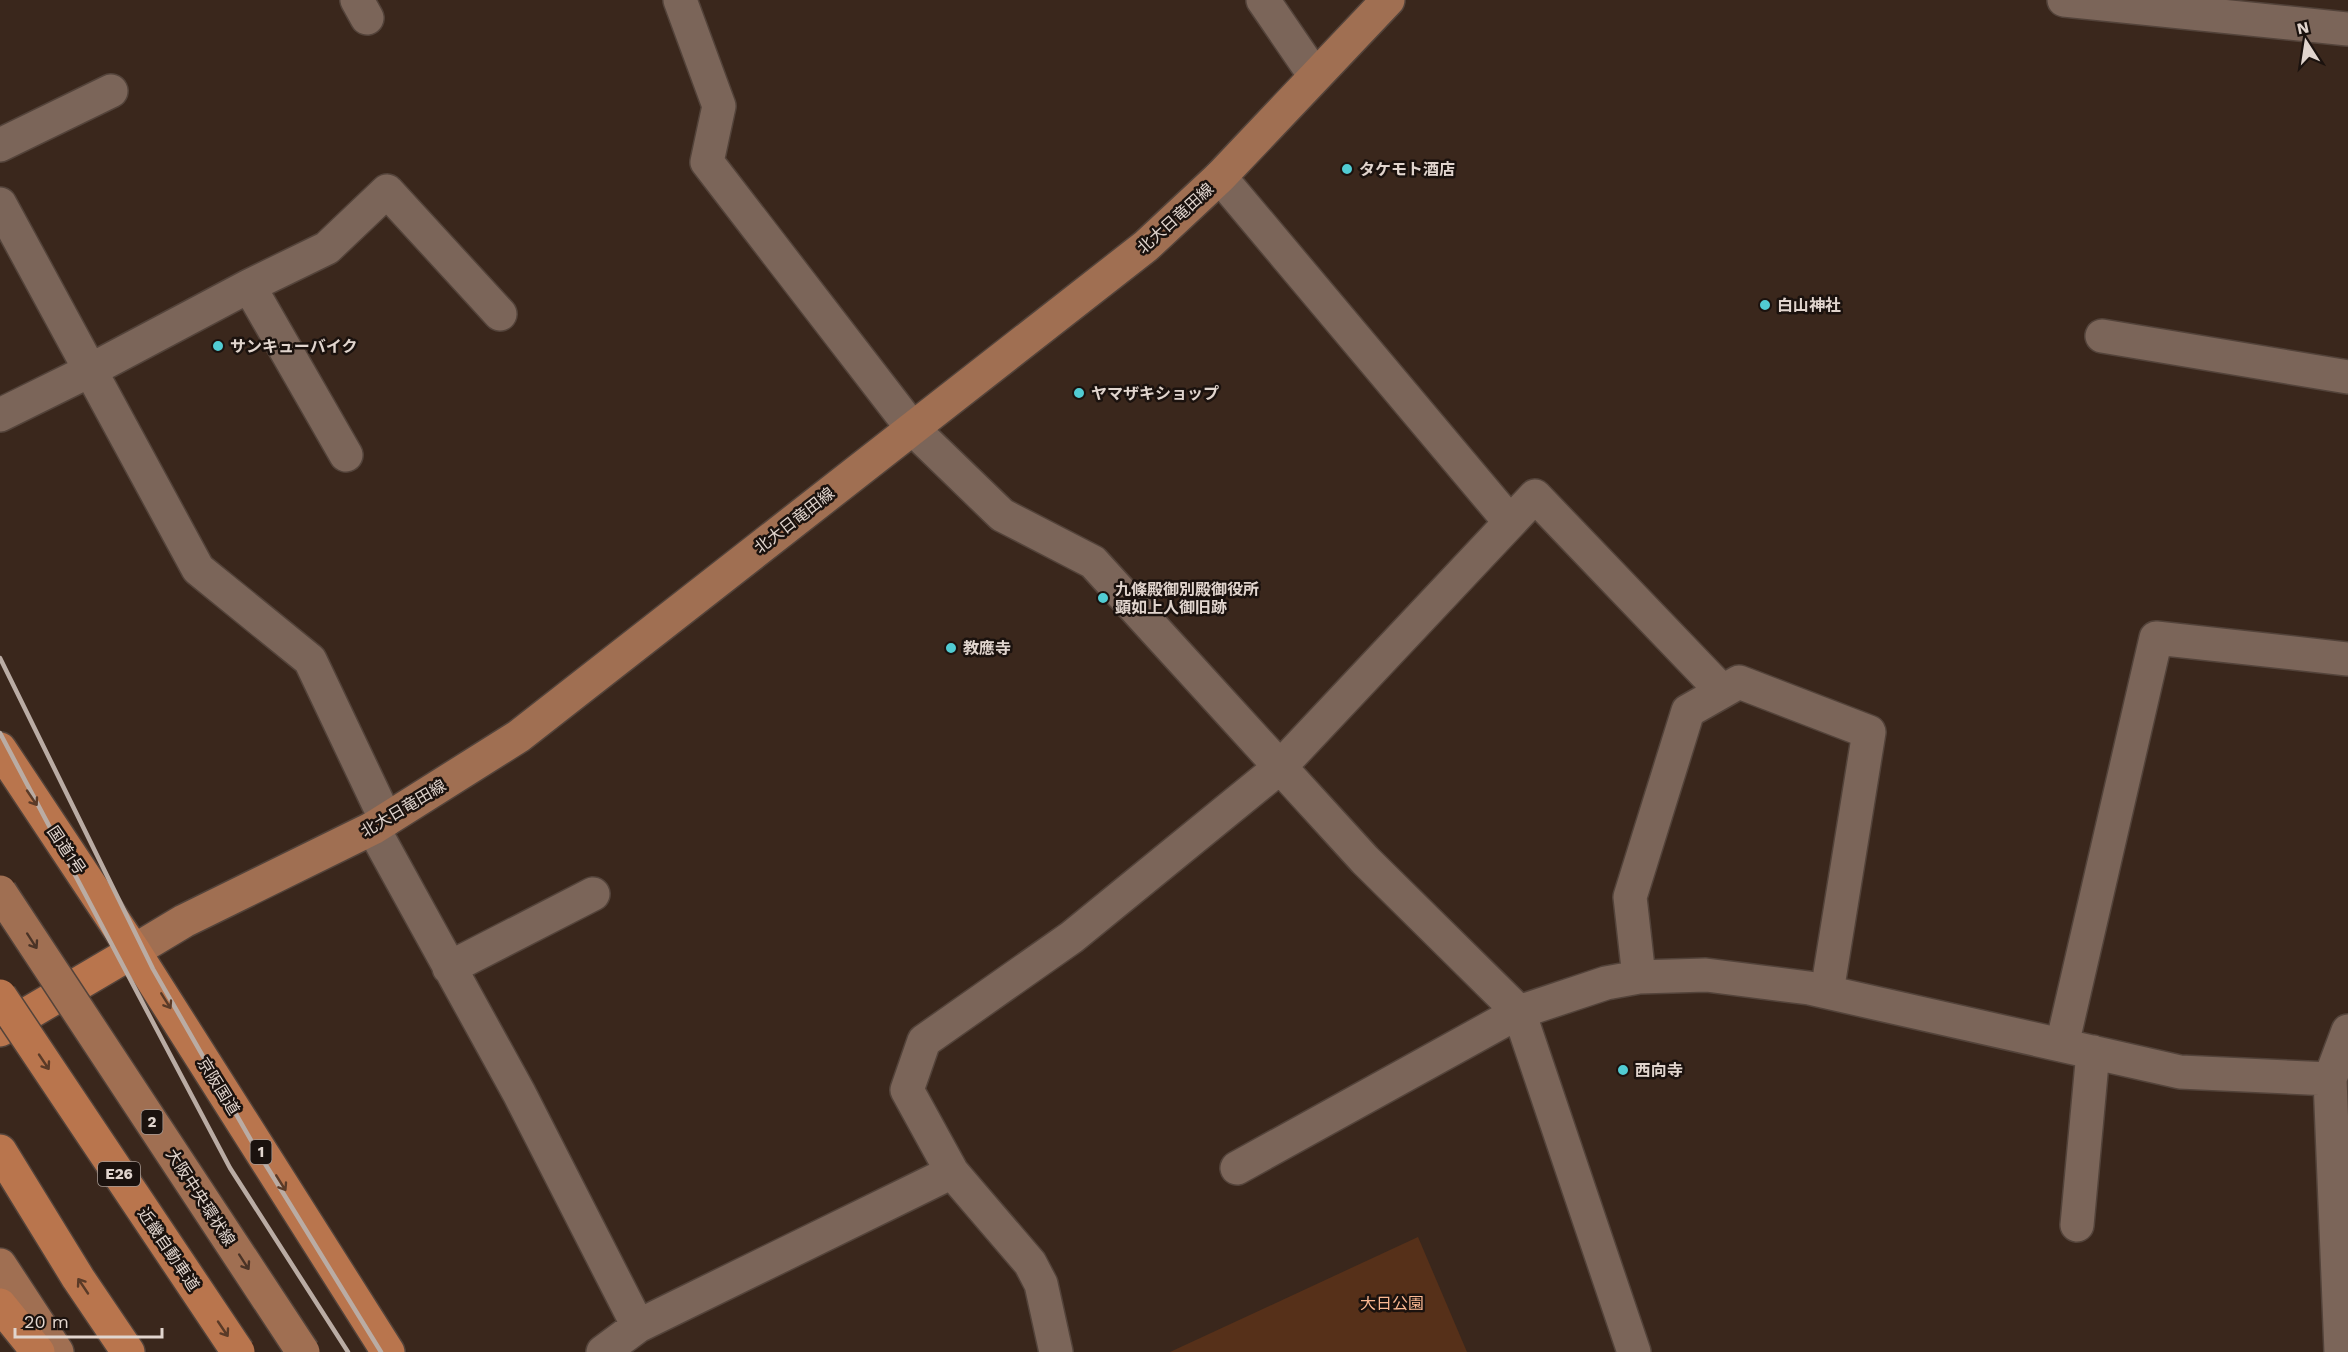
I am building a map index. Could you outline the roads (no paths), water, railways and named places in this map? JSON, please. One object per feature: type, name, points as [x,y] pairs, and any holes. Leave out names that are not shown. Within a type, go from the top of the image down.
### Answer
[{"type":"highway","name":"国道1号","points":[[0,749],[134,951]]},
{"type":"highway","points":[[0,1030],[134,951]]},
{"type":"highway","name":"京阪国道","points":[[134,951],[388,1352]]},
{"type":"highway","name":"近畿自動車道","points":[[0,996],[238,1352]]},
{"type":"highway","points":[[0,1151],[78,1278],[128,1352]]},
{"type":"highway","points":[[0,1305],[38,1352]]},
{"type":"main road","name":"北大日竜田線","points":[[134,951],[184,921],[380,824],[519,736],[1146,246],[1220,177],[1388,0]]},
{"type":"main road","name":"大阪中央環状線","points":[[0,892],[303,1352]]},
{"type":"main road","points":[[0,1265],[57,1352]]},
{"type":"street","points":[[680,0],[719,106],[707,162],[912,428],[1002,515],[1093,562],[1365,860],[1519,1012],[1634,1352]]},
{"type":"street","points":[[1263,0],[1315,76]]},
{"type":"street","points":[[2064,0],[2348,29]]},
{"type":"street","points":[[0,145],[111,91]]},
{"type":"street","points":[[1220,177],[1510,522]]},
{"type":"street","points":[[0,415],[327,248],[387,191],[500,314]]},
{"type":"street","points":[[0,204],[198,569],[310,660],[380,824],[449,968],[519,1093],[638,1326]]},
{"type":"street","points":[[249,286],[346,455]]},
{"type":"street","points":[[2102,336],[2348,377]]},
{"type":"street","points":[[1056,1352],[1041,1284],[1030,1263],[952,1172],[907,1090],[924,1041],[1072,937],[1279,768],[1535,496],[1722,691]]},
{"type":"street","points":[[2077,1225],[2077,1049],[2156,638],[2348,659]]},
{"type":"street","points":[[1639,977],[1630,897],[1688,711],[1739,682],[1869,732],[1827,992]]},
{"type":"street","points":[[449,968],[593,894]]},
{"type":"street","points":[[1237,1168],[1519,1012],[1606,983],[1639,977],[1706,975],[1809,988],[2180,1072],[2330,1079]]},
{"type":"street","points":[[2341,1352],[2330,1079],[2348,1031]]},
{"type":"street","points":[[603,1352],[638,1326],[952,1172]]},
{"type":"railway","points":[[0,658],[153,969],[256,1149],[381,1352]]},
{"type":"railway","points":[[0,733],[230,1168],[348,1352]]},
{"type":"place","name":"タケモト酒店","points":[[1347,169]]},
{"type":"place","name":"白山神社","points":[[1765,305]]},
{"type":"place","name":"サンキューバイク","points":[[218,346]]},
{"type":"place","name":"ヤマザキショップ","points":[[1079,393]]},
{"type":"place","name":"九條殿御別殿御役所 顕如上人御旧跡","points":[[1103,598]]},
{"type":"place","name":"教應寺","points":[[951,648]]},
{"type":"place","name":"西向寺","points":[[1623,1070]]},
{"type":"park label","name":"大日公園","points":[[1392,1303]]}]
